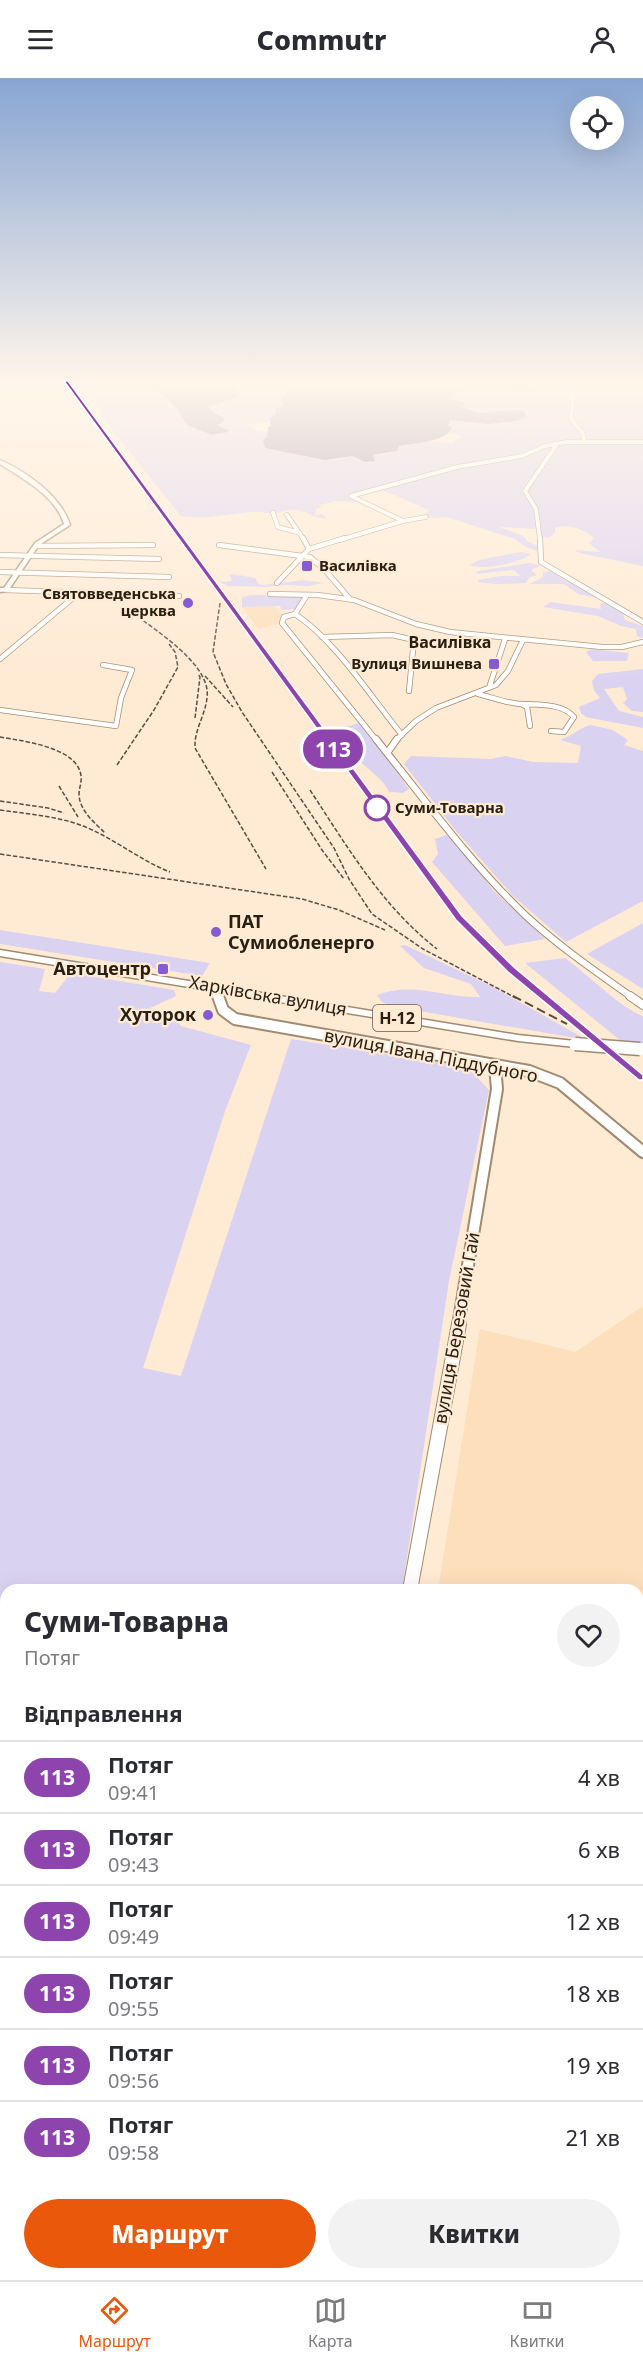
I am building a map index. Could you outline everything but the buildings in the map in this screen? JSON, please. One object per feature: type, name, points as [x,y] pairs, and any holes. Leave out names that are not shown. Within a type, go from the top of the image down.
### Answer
[{"type":"main road","points":[[3,590],[36,546],[65,528],[67,521],[65,516],[58,515],[47,503],[48,496],[32,485]]},
{"type":"main road","name":"Харківська вулиця","points":[[0,953],[507,1036],[641,1049]]},
{"type":"street","points":[[392,485],[351,496],[403,521]]},
{"type":"street","points":[[530,485],[525,492],[537,507],[541,521],[541,562],[643,622]]},
{"type":"street","points":[[273,513],[278,527],[300,533]]},
{"type":"street","points":[[287,515],[300,533],[306,552],[324,568],[350,599]]},
{"type":"street","points":[[219,544],[306,552],[403,521],[426,517]]},
{"type":"street","points":[[36,546],[153,545]]},
{"type":"street","points":[[277,583],[306,552]]},
{"type":"street","points":[[0,555],[159,559]]},
{"type":"street","points":[[0,572],[169,577]]},
{"type":"street","points":[[3,590],[179,596]]},
{"type":"street","points":[[0,659],[80,592]]},
{"type":"street","points":[[270,594],[350,599],[419,625],[505,639],[563,642],[600,648],[620,648],[643,642]]},
{"type":"street","points":[[295,614],[307,595]]},
{"type":"street","points":[[402,735],[303,616],[295,614],[284,617],[282,623],[454,837],[524,913],[563,948],[643,1005]]},
{"type":"street","points":[[322,637],[392,635],[414,640],[409,692]]},
{"type":"street","points":[[489,689],[505,639]]},
{"type":"street","points":[[387,753],[402,735],[440,705],[460,697],[477,694],[501,680],[523,640]]},
{"type":"street","points":[[0,710],[116,726],[121,698],[132,670],[103,665]]},
{"type":"street","points":[[477,694],[501,698],[527,707],[530,726]]},
{"type":"street","points":[[520,704],[532,703],[568,710],[574,717],[570,726],[564,732],[551,731]]},
{"type":"street","name":"вулиця Івана Піддубного","points":[[220,988],[217,996],[218,1003],[223,1012],[235,1019],[529,1071],[560,1083],[643,1152]]},
{"type":"street","name":"вулиця Березовий Гай","points":[[411,1584],[460,1317],[497,1089],[495,1066]]},
{"type":"shaded area","points":[[156,485],[643,485],[643,566],[579,553],[575,550],[600,552],[589,543],[594,538],[576,528],[565,526],[555,528],[555,533],[549,538],[540,536],[540,529],[500,527],[523,536],[527,541],[538,546],[537,551],[515,539],[447,517],[425,516],[429,510],[380,489],[346,497],[360,501],[358,502],[336,501],[320,505],[321,508],[316,509],[315,515],[323,514],[326,519],[299,510],[271,513],[249,512],[210,517],[181,516]]},
{"type":"shaded area","points":[[521,552],[531,554],[500,565],[475,567],[470,565],[479,560]]},
{"type":"shaded area","points":[[529,563],[541,565],[531,570],[537,575],[530,577],[526,583],[491,584],[478,580],[501,576],[520,576],[514,570],[475,574],[478,571]]},
{"type":"shaded area","points":[[550,571],[597,598],[578,594],[564,584],[529,584],[543,577],[543,573]]},
{"type":"shaded area","points":[[230,575],[255,578],[259,584],[264,585],[304,580],[325,583],[265,587],[228,586],[220,582],[232,581]]},
{"type":"shaded area","points":[[251,595],[304,596],[297,609],[282,610],[280,606],[242,607],[242,597]]},
{"type":"shaded area","points":[[550,602],[601,609],[600,603],[607,603],[623,612],[625,620],[643,626],[643,638],[637,636],[636,629],[621,626],[598,616],[543,607]]},
{"type":"shaded area","points":[[275,606],[283,617],[279,624],[258,629],[242,607]]},
{"type":"shaded area","points":[[591,649],[629,653],[627,661],[593,661],[586,652]]},
{"type":"shaded area","points":[[643,669],[643,712],[632,711],[623,703],[627,699],[623,687],[604,689],[619,711],[643,717],[643,728],[586,717],[581,713],[579,707],[600,698],[594,690],[592,681],[598,674]]},
{"type":"shaded area","points":[[358,723],[365,728],[409,789],[403,793],[389,792],[376,775],[347,750],[347,742],[335,727]]},
{"type":"shaded area","points":[[591,725],[613,730],[628,740],[624,745],[643,751],[643,901],[566,942],[513,896],[456,831],[404,764],[411,756],[491,759],[506,756],[533,762],[578,763],[581,746],[560,740]]},
{"type":"shaded area","points":[[449,834],[494,891],[545,939],[505,946],[432,862],[438,854],[435,839]]},
{"type":"shaded area","points":[[643,923],[643,989],[587,954]]},
{"type":"shaded area","points":[[0,930],[210,963],[202,976],[0,944]]},
{"type":"shaded area","points":[[405,945],[493,987],[587,1040],[390,1006],[382,1002],[377,995],[403,990],[480,997],[471,984],[424,968],[400,946]]},
{"type":"shaded area","points":[[565,958],[615,999],[643,1016],[643,1044],[621,1041],[525,963]]},
{"type":"shaded area","points":[[0,962],[45,969],[39,991],[55,993],[71,973],[174,990],[176,996],[150,1008],[173,1016],[181,1026],[251,1045],[225,1111],[143,1368],[181,1376],[291,1039],[467,1067],[489,1090],[449,1281],[403,1584],[0,1584]]},
{"type":"shaded area","points":[[643,1306],[643,1584],[439,1584],[480,1329],[575,1352]]},
{"type":"railway","points":[[141,485],[459,918],[512,970],[546,998]]},
{"type":"railway","points":[[220,603],[213,652],[226,684],[242,712],[334,848],[349,879],[372,914],[423,949],[516,998]]},
{"type":"railway","points":[[133,613],[168,639],[192,661],[201,673],[206,686],[207,698],[196,735],[195,748],[266,869]]},
{"type":"railway","points":[[117,765],[154,710],[178,667],[175,652],[169,644]]},
{"type":"railway","points":[[195,718],[200,677],[198,674]]},
{"type":"railway","points":[[205,676],[233,707]]},
{"type":"railway","points":[[0,737],[35,743],[70,758],[78,766],[81,776],[79,795],[82,806],[88,816],[105,833]]},
{"type":"railway","points":[[272,772],[322,850],[344,879]]},
{"type":"railway","points":[[59,786],[78,817]]},
{"type":"railway","points":[[310,790],[367,875],[399,914],[437,949]]},
{"type":"railway","points":[[0,801],[48,808],[64,813]]},
{"type":"railway","points":[[0,810],[53,818],[83,826],[170,872]]},
{"type":"railway","points":[[0,854],[302,899],[339,910],[385,930]]},
{"type":"railway","points":[[513,996],[567,1024]]},
{"type":"railway","points":[[544,996],[643,1077]]},
{"type":"train","name":"113","points":[[141,485],[459,918],[512,970],[643,1077]]},
{"type":"place","name":"Василівка","points":[[307,566]]},
{"type":"place","name":"Святовведенська церква","points":[[188,603]]},
{"type":"place","name":"Вулиця Вишнева","points":[[494,664]]},
{"type":"place","name":"Суми-Товарна","points":[[377,808]]},
{"type":"place","name":"ПАТ Сумиобленерго","points":[[216,932]]},
{"type":"place","name":"Автоцентр","points":[[163,969]]},
{"type":"place","name":"Хуторок","points":[[208,1015]]},
{"type":"district","name":"Василівка","points":[[450,642]]}]
